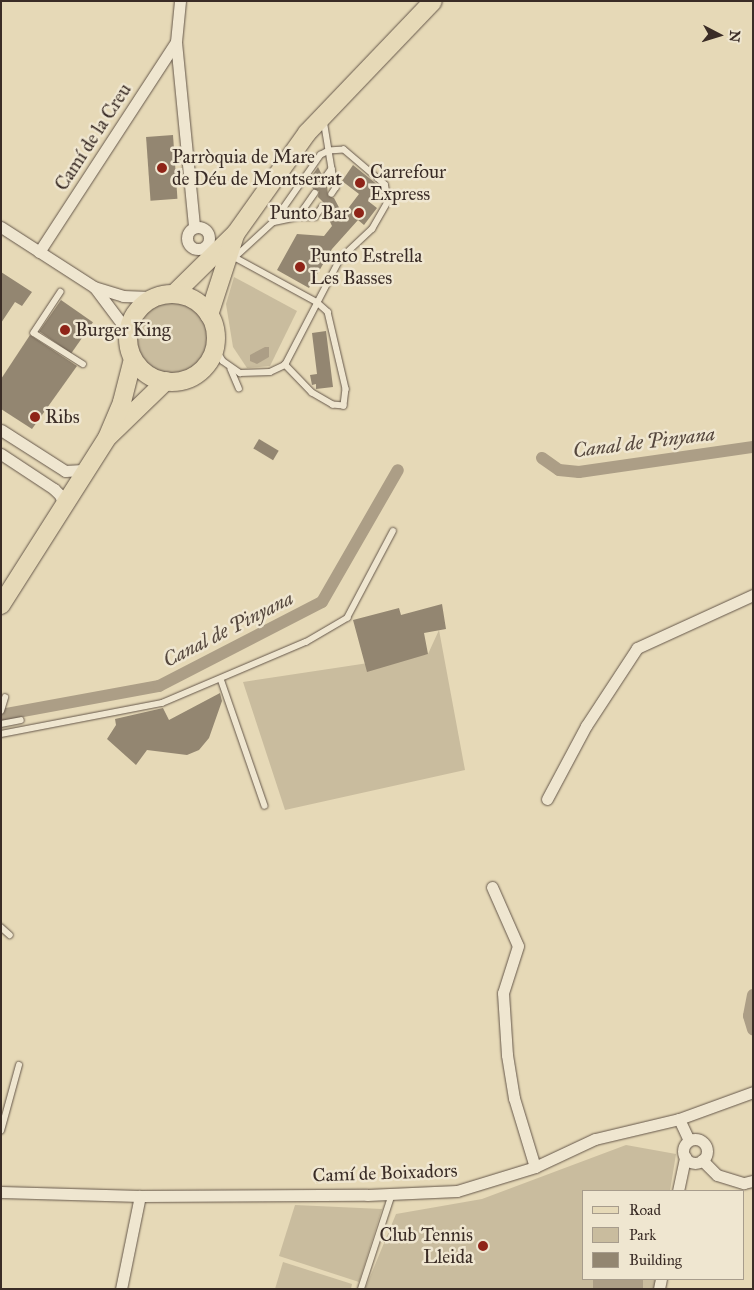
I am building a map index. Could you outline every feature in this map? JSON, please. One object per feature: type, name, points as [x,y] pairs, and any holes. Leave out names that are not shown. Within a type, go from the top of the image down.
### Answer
[{"type":"main road","points":[[174,294],[236,232],[281,166],[323,115],[433,1]]},
{"type":"main road","points":[[209,315],[232,258],[236,232]]},
{"type":"main road","points":[[1,605],[107,438],[122,402],[133,359],[128,332],[140,308],[156,297],[174,294],[194,300],[209,315],[215,333],[210,360],[200,371],[188,379],[166,382],[147,374],[133,359]]},
{"type":"main road","points":[[107,438],[166,382]]},
{"type":"street","name":"Camí de la Creu","points":[[180,1],[176,42],[194,227]]},
{"type":"street","name":"Camí de la Creu","points":[[39,252],[176,42]]},
{"type":"street","points":[[157,72],[180,76]]},
{"type":"street","points":[[1,227],[94,287],[123,296],[156,297]]},
{"type":"street","points":[[94,287],[128,332]]},
{"type":"street","points":[[1,430],[65,471],[87,470]]},
{"type":"street","points":[[1,454],[54,489],[60,495],[64,506]]},
{"type":"street","points":[[547,798],[586,726],[637,648],[753,595]]},
{"type":"street","points":[[492,887],[518,946],[503,993],[506,1055],[514,1098],[535,1167]]},
{"type":"street","name":"Camí de Boixadors","points":[[1,1192],[140,1196],[392,1194],[457,1191],[535,1167],[595,1139],[679,1119],[753,1092]]},
{"type":"street","points":[[679,1119],[689,1140]]},
{"type":"street","points":[[678,1190],[685,1157],[684,1146],[689,1140]]},
{"type":"street","points":[[685,1157],[694,1162],[702,1160],[706,1154],[704,1143],[689,1140]]},
{"type":"street","points":[[702,1160],[717,1175],[744,1182],[753,1181]]},
{"type":"street","points":[[121,1289],[140,1196]]},
{"type":"lane","points":[[323,115],[336,188],[332,194]]},
{"type":"lane","points":[[231,369],[255,374],[284,365],[317,302],[340,259],[372,229],[388,201],[385,185],[378,176],[344,150],[329,151],[321,155],[274,222],[232,258],[317,302],[328,312],[346,389],[344,406],[333,405],[312,393],[284,365]]},
{"type":"lane","points":[[324,180],[332,169]]},
{"type":"lane","points":[[298,217],[315,193]]},
{"type":"lane","points":[[274,222],[298,217],[315,217],[322,207]]},
{"type":"lane","points":[[61,292],[34,333],[83,364]]},
{"type":"lane","points":[[214,346],[231,369],[239,388]]},
{"type":"lane","points":[[1,734],[162,703],[306,642],[347,618],[393,531]]},
{"type":"lane","points":[[221,679],[265,806]]},
{"type":"lane","points":[[2,710],[4,698]]},
{"type":"lane","points":[[1,724],[21,720]]},
{"type":"lane","points":[[1,927],[10,935]]},
{"type":"lane","points":[[1,1131],[19,1065]]},
{"type":"lane","points":[[361,1289],[392,1194]]},
{"type":"green space","points":[[234,277],[297,311],[270,366],[247,368],[233,347],[226,304]]},
{"type":"green space","points":[[171,301],[185,304],[197,312],[205,324],[208,338],[205,352],[197,364],[185,372],[171,375],[157,372],[145,364],[137,352],[134,338],[137,324],[145,312],[157,304]]},
{"type":"green space","points":[[439,630],[465,770],[285,810],[243,682],[428,654]]},
{"type":"green space","name":"Club Tennis Lleida","points":[[626,1145],[676,1154],[670,1190],[582,1190],[582,1280],[656,1280],[654,1289],[365,1289],[396,1214],[482,1199]]},
{"type":"green space","points":[[295,1205],[382,1209],[359,1282],[279,1256]]},
{"type":"green space","points":[[283,1262],[352,1284],[351,1289],[275,1289]]},
{"type":"shaded area","points":[[265,347],[269,347],[269,357],[257,364],[250,361],[250,355]]},
{"type":"shaded area","points":[[593,1280],[643,1280],[643,1289],[593,1289]]},
{"type":"building","name":"Parròquia de Mare de Déu de Montserrat","points":[[173,135],[177,199],[151,201],[146,137]]},
{"type":"building","points":[[353,165],[379,186],[368,201],[377,208],[364,225],[358,220],[332,249],[309,288],[277,270],[297,234],[324,236],[332,226],[325,211],[326,205],[318,197],[319,191],[313,189],[309,180],[318,167],[322,175],[320,182],[327,184],[328,196],[334,198],[343,215],[359,194],[342,181]]},
{"type":"building","points":[[1,272],[32,292],[22,306],[15,302],[1,323]]},
{"type":"building","name":"Burger King","points":[[61,300],[93,322],[71,353],[39,331]]},
{"type":"building","points":[[326,331],[333,387],[316,389],[316,384],[312,385],[310,375],[317,374],[312,333]]},
{"type":"building","points":[[30,335],[77,366],[32,429],[1,409],[1,379]]},
{"type":"building","points":[[259,439],[279,451],[273,460],[253,448]]},
{"type":"building","points":[[442,604],[446,629],[424,633],[428,654],[367,672],[353,620],[399,608],[401,615]]},
{"type":"building","points":[[220,693],[222,701],[209,738],[199,750],[187,755],[147,750],[136,765],[107,739],[116,725],[115,719],[163,708],[169,720]]},
{"type":"waterway","name":"Canal de Pinyana","points":[[542,458],[559,470],[579,472],[753,447]]},
{"type":"waterway","name":"Canal de Pinyana","points":[[1,715],[159,686],[322,602],[398,470]]},
{"type":"waterway","name":"Canal de Pinyana","points":[[753,995],[749,1016],[753,1029]]},
{"type":"place","name":"Parròquia de Mare de Déu de Montserrat","points":[[162,168]]},
{"type":"place","name":"Carrefour Express","points":[[360,183]]},
{"type":"place","name":"Punto Bar","points":[[359,213]]},
{"type":"place","name":"Punto Estrella Les Basses","points":[[300,267]]},
{"type":"place","name":"Burger King","points":[[65,330]]},
{"type":"place","name":"Ribs","points":[[35,417]]},
{"type":"place","name":"Club Tennis Lleida","points":[[483,1246]]}]
